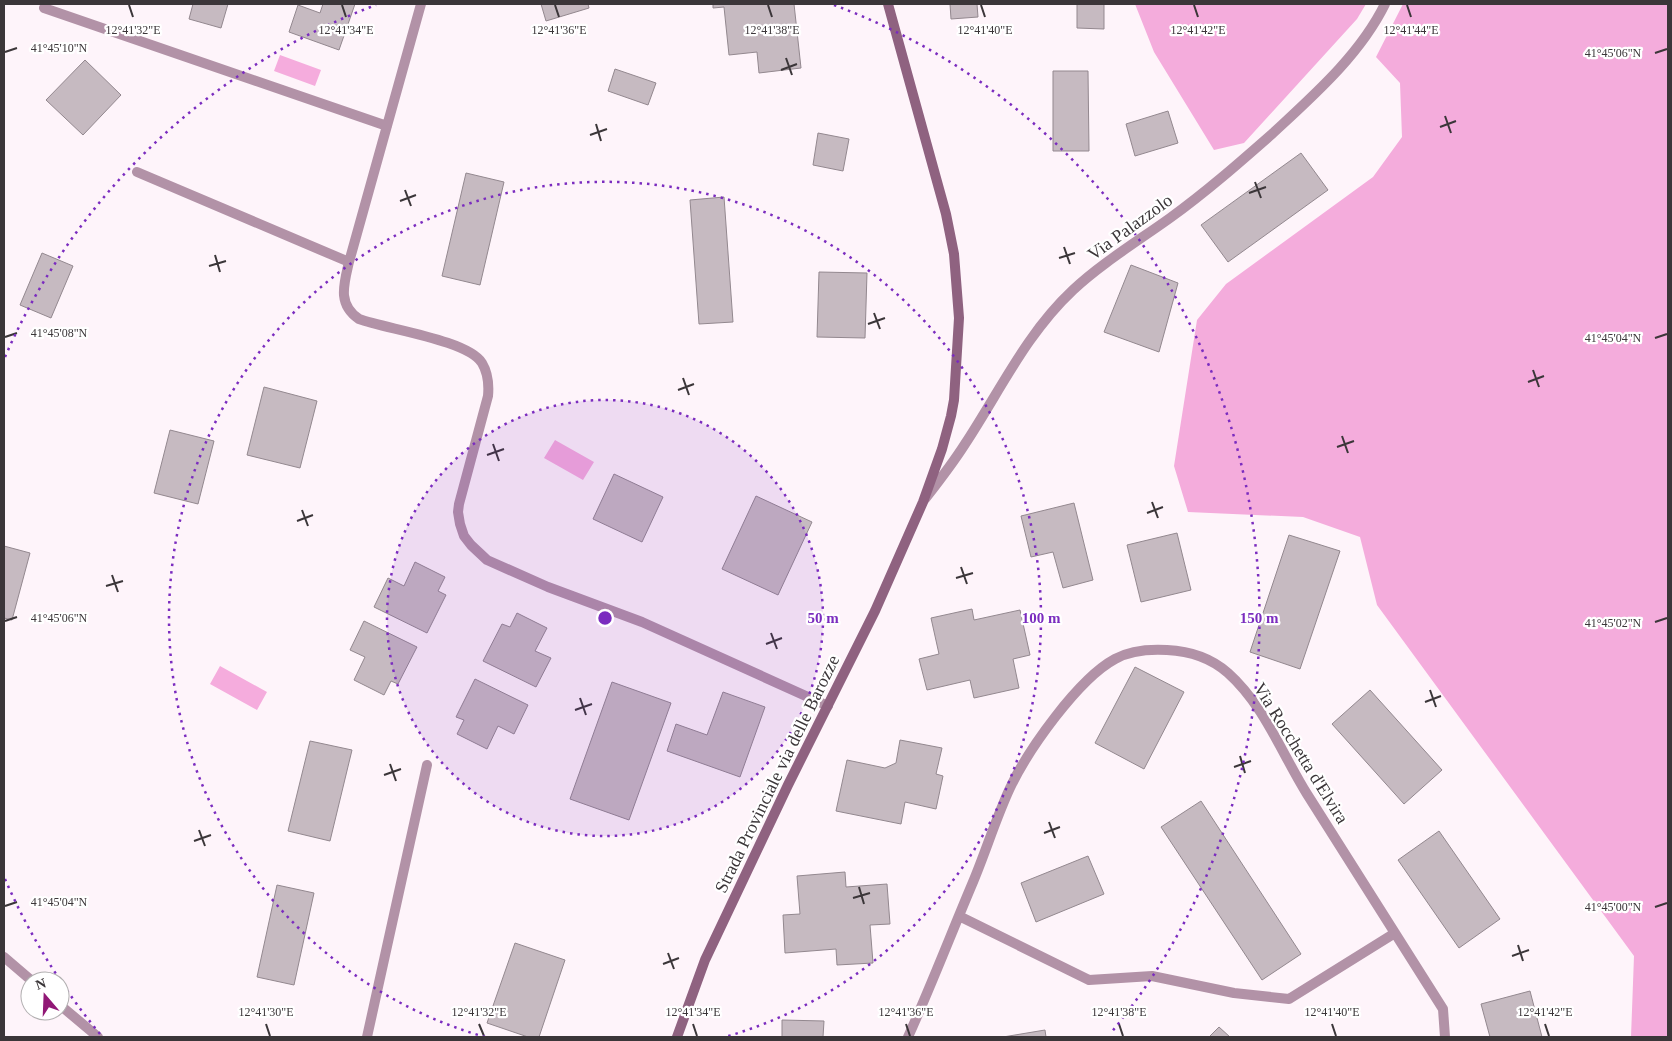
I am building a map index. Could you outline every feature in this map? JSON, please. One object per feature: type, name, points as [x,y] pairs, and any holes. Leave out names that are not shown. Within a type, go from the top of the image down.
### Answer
[{"type":"main road","name":"Strada Provinciale via delle Barozze","points":[[677,1037],[705,960],[784,794],[875,611],[923,502],[942,449],[954,400],[959,336],[959,302],[954,254],[948,222],[888,4]]},
{"type":"street","points":[[46,4],[44,8],[387,126]]},
{"type":"street","points":[[421,4],[349,262],[344,297],[349,311],[366,322],[459,346],[481,361],[489,381],[488,396],[461,494],[458,512],[464,536],[487,560],[548,587],[642,622],[828,706]]},
{"type":"street","name":"Via Palazzolo","points":[[923,502],[965,445],[1028,341],[1052,311],[1084,280],[1216,182],[1298,110],[1352,54],[1385,4]]},
{"type":"street","points":[[136,172],[349,262]]},
{"type":"street","name":"Via Rocchetta d'Elvira","points":[[908,1037],[1011,785],[1038,741],[1073,696],[1094,674],[1125,654],[1156,649],[1185,652],[1212,661],[1230,674],[1247,694],[1266,722],[1307,794],[1443,1009],[1445,1037]]},
{"type":"street","points":[[367,1037],[427,765]]},
{"type":"street","points":[[959,916],[1089,980],[1152,976],[1234,993],[1289,999],[1395,933]]},
{"type":"street","points":[[4,957],[20,971]]},
{"type":"street","points":[[70,1013],[98,1037]]},
{"type":"shaded area","points":[[1135,4],[1366,4],[1357,19],[1244,143],[1214,150],[1154,52]]},
{"type":"shaded area","points":[[1403,4],[1668,4],[1668,1037],[1631,1037],[1634,956],[1377,605],[1360,537],[1303,517],[1188,512],[1174,466],[1197,320],[1226,284],[1373,177],[1402,137],[1400,83],[1376,57]]},
{"type":"shaded area","points":[[280,55],[321,70],[315,86],[274,71]]},
{"type":"shaded area","points":[[555,440],[594,462],[583,480],[544,458]]},
{"type":"shaded area","points":[[220,666],[267,692],[257,710],[210,684]]},
{"type":"building","points":[[193,4],[228,4],[221,28],[189,19]]},
{"type":"building","points":[[323,4],[355,4],[339,50],[289,32],[298,5],[320,13]]},
{"type":"building","points":[[541,4],[588,4],[589,8],[546,21]]},
{"type":"building","points":[[713,4],[794,4],[801,68],[759,73],[757,52],[729,55],[724,7],[713,8]]},
{"type":"building","points":[[950,4],[977,4],[978,17],[951,19]]},
{"type":"building","points":[[1077,4],[1104,4],[1104,29],[1077,28]]},
{"type":"building","points":[[85,60],[121,95],[83,135],[46,100]]},
{"type":"building","points":[[615,69],[656,83],[648,105],[608,91]]},
{"type":"building","points":[[1053,71],[1088,71],[1089,151],[1053,151]]},
{"type":"building","points":[[1168,111],[1178,143],[1135,156],[1126,124]]},
{"type":"building","points":[[818,133],[849,139],[843,171],[813,165]]},
{"type":"building","points":[[1301,153],[1328,190],[1228,262],[1201,225]]},
{"type":"building","points":[[466,173],[504,182],[480,285],[442,276]]},
{"type":"building","points":[[724,197],[733,322],[699,324],[690,200]]},
{"type":"building","points":[[42,253],[73,266],[51,318],[20,305]]},
{"type":"building","points":[[1131,265],[1178,283],[1159,352],[1104,332]]},
{"type":"building","points":[[819,272],[867,273],[865,338],[817,337]]},
{"type":"building","points":[[264,387],[317,401],[300,468],[247,455]]},
{"type":"building","points":[[170,430],[214,441],[198,504],[154,493]]},
{"type":"building","points":[[614,474],[663,497],[642,542],[593,519]]},
{"type":"building","points":[[756,496],[812,522],[778,595],[722,569]]},
{"type":"building","points":[[1074,503],[1093,580],[1063,588],[1053,552],[1031,557],[1021,516]]},
{"type":"building","points":[[1177,533],[1191,590],[1141,602],[1127,545]]},
{"type":"building","points":[[1289,535],[1340,551],[1300,669],[1250,652]]},
{"type":"building","points":[[4,546],[30,553],[12,620],[4,618]]},
{"type":"building","points":[[415,562],[445,577],[438,591],[446,595],[427,633],[374,607],[388,578],[404,586]]},
{"type":"building","points":[[972,609],[974,620],[1020,610],[1030,655],[1013,659],[1019,688],[974,698],[970,680],[927,690],[919,659],[939,654],[931,618]]},
{"type":"building","points":[[517,613],[547,628],[535,651],[551,658],[536,687],[483,661],[502,624],[510,627]]},
{"type":"building","points":[[364,621],[417,647],[398,684],[391,681],[384,695],[354,680],[365,657],[350,650]]},
{"type":"building","points":[[1135,667],[1184,692],[1144,769],[1095,743]]},
{"type":"building","points":[[475,679],[528,705],[514,734],[498,726],[487,749],[457,734],[464,720],[456,717]]},
{"type":"building","points":[[612,682],[671,703],[629,820],[570,799]]},
{"type":"building","points":[[1370,690],[1442,770],[1404,804],[1332,724]]},
{"type":"building","points":[[723,692],[765,707],[740,777],[667,751],[676,724],[707,735]]},
{"type":"building","points":[[900,740],[942,748],[936,774],[943,776],[936,809],[905,802],[901,824],[836,811],[847,760],[885,768],[896,763]]},
{"type":"building","points":[[310,741],[352,750],[330,841],[288,831]]},
{"type":"building","points":[[1201,801],[1301,954],[1262,980],[1161,827]]},
{"type":"building","points":[[1439,831],[1500,919],[1459,948],[1398,860]]},
{"type":"building","points":[[1088,856],[1104,894],[1036,922],[1021,883]]},
{"type":"building","points":[[845,872],[846,887],[887,884],[890,924],[870,925],[873,963],[837,965],[836,949],[785,953],[783,915],[800,914],[797,876]]},
{"type":"building","points":[[277,885],[314,893],[294,985],[257,977]]},
{"type":"building","points":[[515,943],[565,960],[539,1037],[528,1037],[487,1023]]},
{"type":"building","points":[[1530,991],[1542,1037],[1490,1037],[1481,1004]]},
{"type":"building","points":[[782,1020],[824,1021],[823,1037],[782,1037]]},
{"type":"building","points":[[1219,1027],[1230,1037],[1209,1037]]},
{"type":"building","points":[[1045,1030],[1046,1037],[1003,1037]]}]
